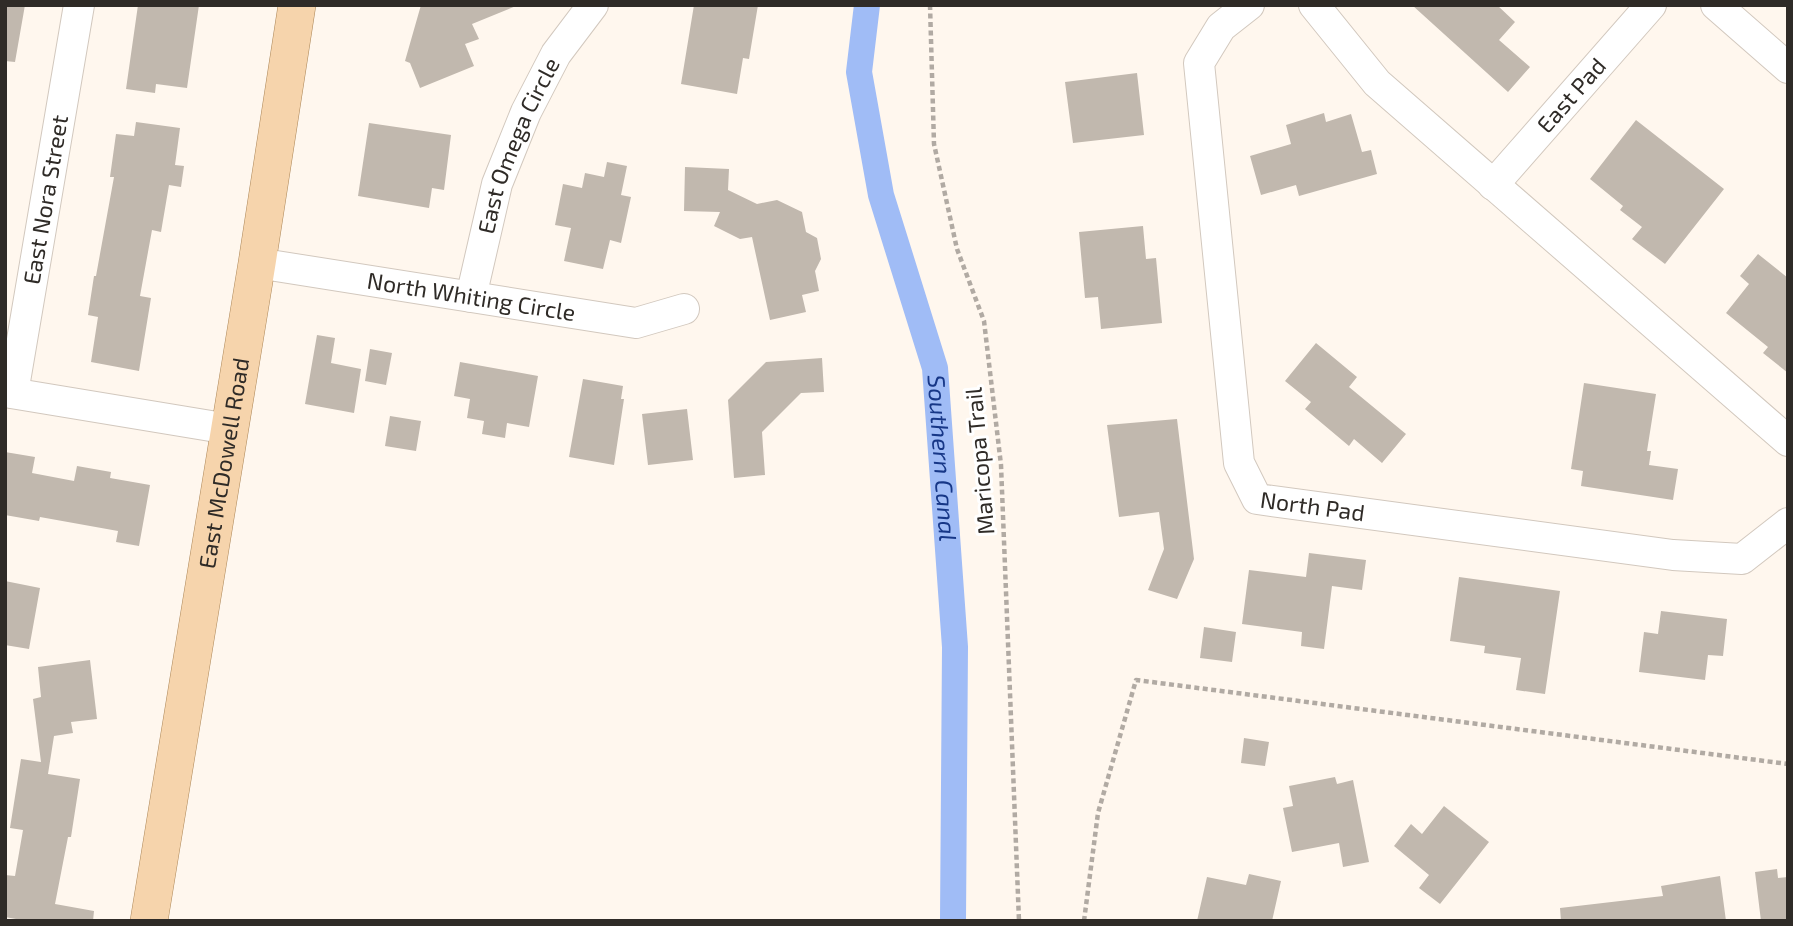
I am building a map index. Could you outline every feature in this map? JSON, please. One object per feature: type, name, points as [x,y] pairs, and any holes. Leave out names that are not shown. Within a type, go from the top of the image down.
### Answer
[{"type":"main road","name":"East McDowell Road","points":[[149,921],[297,5]]},
{"type":"street","name":"East Nora Street","points":[[9,392],[79,5]]},
{"type":"street","name":"East Omega Circle","points":[[471,297],[498,184],[526,112],[556,54],[593,5]]},
{"type":"street","name":"North Pad","points":[[1249,5],[1220,27],[1199,63],[1239,463],[1257,499],[1673,555],[1742,559],[1788,523]]},
{"type":"street","points":[[1314,5],[1377,83],[1788,441]]},
{"type":"street","name":"East Pad","points":[[1493,185],[1651,5]]},
{"type":"street","points":[[1716,5],[1788,68]]},
{"type":"street","name":"North Whiting Circle","points":[[257,263],[636,323],[684,309]]},
{"type":"street","points":[[9,392],[229,429]]},
{"type":"path","name":"Maricopa Trail","points":[[930,5],[934,144],[957,249],[984,321],[1001,465],[1019,921]]},
{"type":"path","points":[[1084,921],[1098,813],[1136,680],[1788,764]]},
{"type":"building","points":[[5,5],[25,5],[15,62],[5,61]]},
{"type":"building","points":[[138,5],[199,5],[187,88],[156,84],[155,93],[126,89]]},
{"type":"building","points":[[421,5],[516,6],[472,24],[479,39],[465,44],[474,66],[420,88],[410,63],[405,61]]},
{"type":"building","points":[[694,5],[758,5],[749,59],[743,58],[737,94],[681,84]]},
{"type":"building","points":[[1412,5],[1497,5],[1515,22],[1499,40],[1530,67],[1508,92]]},
{"type":"building","points":[[1137,73],[1144,135],[1073,143],[1065,82]]},
{"type":"building","points":[[1324,113],[1326,122],[1351,114],[1362,152],[1371,150],[1377,174],[1299,196],[1296,185],[1261,195],[1250,156],[1291,144],[1286,125]]},
{"type":"building","points":[[1636,120],[1724,189],[1665,264],[1632,239],[1642,227],[1620,210],[1623,206],[1590,179]]},
{"type":"building","points":[[136,122],[180,128],[175,165],[184,166],[181,187],[169,185],[161,232],[152,230],[140,296],[151,298],[139,371],[91,362],[98,317],[88,315],[114,177],[110,177],[116,134],[134,136]]},
{"type":"building","points":[[369,123],[451,135],[444,190],[432,188],[429,208],[358,196]]},
{"type":"building","points":[[607,162],[627,166],[621,195],[631,197],[621,243],[610,240],[603,269],[564,261],[571,228],[555,225],[563,184],[582,188],[585,173],[604,177]]},
{"type":"building","points":[[685,167],[729,169],[728,190],[757,204],[777,200],[802,212],[806,232],[817,238],[821,259],[815,271],[819,291],[802,295],[806,312],[770,320],[752,237],[740,239],[714,226],[720,212],[684,211]]},
{"type":"building","points":[[1143,226],[1146,259],[1156,258],[1162,323],[1101,329],[1098,297],[1085,298],[1079,232]]},
{"type":"building","points":[[1758,254],[1788,278],[1788,373],[1763,353],[1768,347],[1726,313],[1749,284],[1740,276]]},
{"type":"building","points":[[317,335],[335,338],[331,363],[361,369],[354,413],[305,404]]},
{"type":"building","points":[[1316,343],[1357,377],[1349,387],[1406,434],[1382,463],[1354,439],[1349,446],[1305,409],[1311,402],[1285,381]]},
{"type":"building","points":[[370,349],[392,353],[386,385],[365,381]]},
{"type":"building","points":[[822,358],[824,392],[801,393],[762,432],[765,475],[734,478],[728,400],[766,362]]},
{"type":"building","points":[[460,362],[538,376],[529,427],[507,423],[505,438],[482,434],[484,421],[467,418],[470,399],[454,396]]},
{"type":"building","points":[[583,379],[623,386],[621,399],[624,399],[614,465],[569,457]]},
{"type":"building","points":[[1584,383],[1656,394],[1647,451],[1651,451],[1649,465],[1678,469],[1673,500],[1581,486],[1583,471],[1571,469]]},
{"type":"building","points":[[687,409],[693,460],[648,465],[642,414]]},
{"type":"building","points":[[390,416],[421,421],[416,451],[385,446]]},
{"type":"building","points":[[1177,419],[1194,559],[1177,599],[1148,590],[1164,549],[1159,512],[1119,517],[1107,425]]},
{"type":"building","points":[[5,452],[35,457],[32,473],[74,481],[77,466],[111,472],[110,478],[150,485],[139,546],[116,542],[118,531],[40,517],[39,521],[5,515]]},
{"type":"building","points":[[1309,553],[1366,560],[1362,590],[1332,586],[1324,649],[1301,646],[1302,632],[1242,624],[1249,570],[1306,577]]},
{"type":"building","points":[[1459,577],[1560,591],[1545,694],[1516,690],[1521,658],[1484,653],[1485,646],[1450,641]]},
{"type":"building","points":[[5,581],[40,588],[29,649],[5,645]]},
{"type":"building","points":[[1661,611],[1727,619],[1723,656],[1708,655],[1705,680],[1639,672],[1644,632],[1658,634]]},
{"type":"building","points":[[1204,627],[1236,632],[1232,662],[1200,658]]},
{"type":"building","points":[[90,660],[97,719],[71,722],[73,733],[54,736],[48,774],[80,779],[71,837],[68,837],[55,904],[94,911],[93,921],[27,921],[5,917],[5,875],[15,876],[23,830],[10,828],[21,759],[41,762],[33,699],[41,697],[38,667]]},
{"type":"building","points":[[1244,738],[1269,742],[1265,766],[1241,763]]},
{"type":"building","points":[[1335,777],[1337,784],[1353,780],[1369,862],[1343,867],[1339,843],[1292,852],[1283,808],[1293,806],[1289,786]]},
{"type":"building","points":[[1444,806],[1489,842],[1440,904],[1419,888],[1429,875],[1394,846],[1411,824],[1422,834]]},
{"type":"building","points":[[1777,869],[1778,878],[1788,877],[1788,921],[1761,921],[1755,872]]},
{"type":"building","points":[[1249,874],[1281,881],[1272,921],[1197,921],[1207,877],[1246,885]]},
{"type":"building","points":[[1720,876],[1726,921],[1561,921],[1560,908],[1663,896],[1661,886]]},
{"type":"waterway","name":"Southern Canal","points":[[867,5],[859,72],[881,195],[935,368],[955,647],[953,921]]}]
